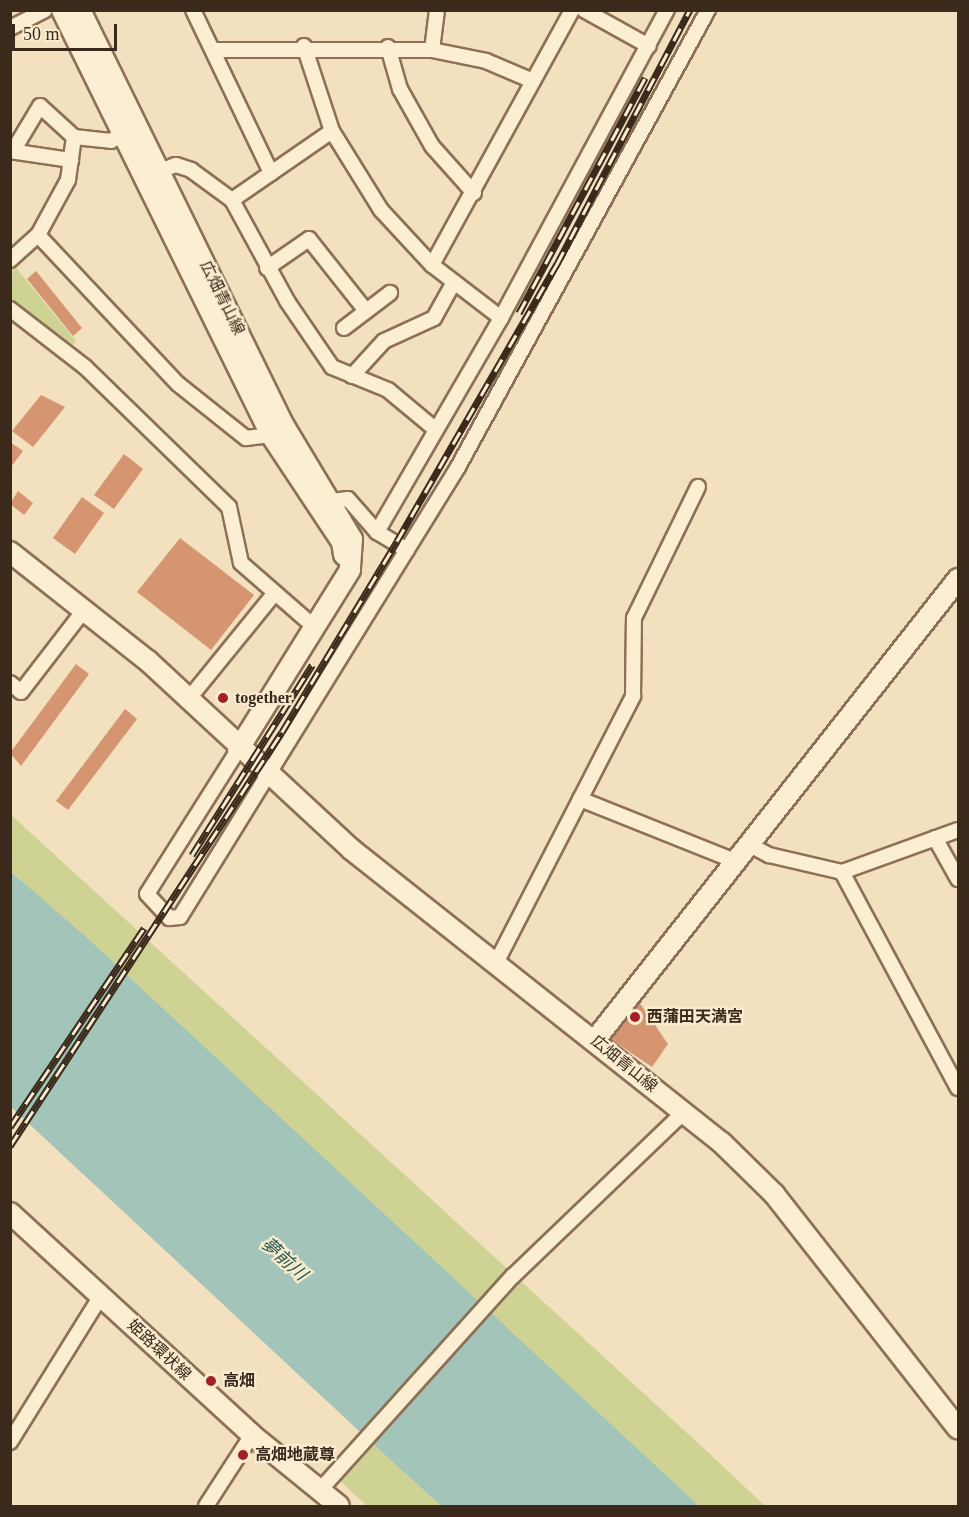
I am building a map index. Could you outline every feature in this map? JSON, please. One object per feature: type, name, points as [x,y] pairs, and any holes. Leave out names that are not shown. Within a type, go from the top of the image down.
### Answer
[{"type":"main road","name":"広畑青山線","points":[[62,10],[271,435],[342,542],[341,579]]},
{"type":"main road","name":"広畑青山線","points":[[80,10],[284,426],[331,501],[355,555],[238,750]]},
{"type":"main road","name":"広畑青山線","points":[[10,552],[85,609],[238,750],[351,849],[497,960],[684,1112],[774,1194],[958,1429]]},
{"type":"main road","points":[[595,1040],[958,579]]},
{"type":"main road","name":"姫路環状線","points":[[10,1213],[252,1436],[339,1506]]},
{"type":"street","points":[[10,28],[45,10]]},
{"type":"street","points":[[193,10],[272,173]]},
{"type":"street","points":[[432,50],[437,10]]},
{"type":"street","points":[[432,265],[474,193],[572,10]]},
{"type":"street","points":[[584,10],[649,46]]},
{"type":"street","points":[[376,532],[501,318],[667,10]]},
{"type":"street","points":[[238,750],[147,894],[169,918],[180,917],[269,777],[407,550],[615,187],[708,10]]},
{"type":"street","points":[[213,50],[304,46],[432,50],[486,62],[533,81]]},
{"type":"street","points":[[304,46],[332,131],[381,210],[432,265],[501,318]]},
{"type":"street","points":[[388,47],[400,90],[432,146],[474,193]]},
{"type":"street","points":[[71,160],[12,151],[40,106],[74,137],[111,141],[124,133]]},
{"type":"street","points":[[232,200],[332,131]]},
{"type":"street","points":[[10,260],[38,235],[68,180],[74,137]]},
{"type":"street","points":[[160,171],[176,165],[191,170],[232,200],[267,268],[332,367],[388,390],[436,430]]},
{"type":"street","points":[[38,235],[178,384],[246,438],[271,435]]},
{"type":"street","points":[[267,268],[309,239],[366,311]]},
{"type":"street","points":[[352,376],[384,341],[434,318],[454,282]]},
{"type":"street","points":[[344,328],[390,293]]},
{"type":"street","points":[[10,309],[85,367],[229,507],[241,563],[273,595],[312,625]]},
{"type":"street","points":[[497,960],[633,696],[633,618],[698,487]]},
{"type":"street","points":[[331,501],[348,499],[376,532],[407,550]]},
{"type":"street","points":[[187,701],[273,595]]},
{"type":"street","points":[[10,683],[21,692],[85,609]]},
{"type":"street","points":[[580,799],[735,861]]},
{"type":"street","points":[[748,844],[769,855],[842,872],[958,830]]},
{"type":"street","points":[[935,838],[958,879]]},
{"type":"street","points":[[842,872],[958,1088]]},
{"type":"street","points":[[320,1490],[513,1276],[684,1112]]},
{"type":"street","points":[[10,1442],[101,1296]]},
{"type":"street","points":[[206,1506],[252,1436]]},
{"type":"green space","points":[[13,264],[76,341],[73,345],[11,299]]},
{"type":"green space","points":[[10,814],[765,1506],[698,1506],[479,1307],[11,871]]},
{"type":"green space","points":[[373,1444],[441,1506],[367,1506],[337,1478]]},
{"type":"water","name":"夢前川","points":[[10,871],[86,937],[699,1506],[441,1506],[373,1444],[11,1107]]},
{"type":"building","points":[[36,271],[82,328],[73,336],[27,279]]},
{"type":"building","points":[[41,395],[65,407],[33,447],[12,431]]},
{"type":"building","points":[[10,442],[23,451],[10,468]]},
{"type":"building","points":[[124,454],[143,469],[114,509],[94,495]]},
{"type":"building","points":[[18,491],[33,503],[24,515],[10,504]]},
{"type":"building","points":[[82,497],[104,513],[75,554],[53,538]]},
{"type":"building","points":[[180,538],[254,595],[211,650],[137,592]]},
{"type":"building","points":[[76,664],[89,674],[21,766],[10,753]]},
{"type":"building","points":[[125,709],[137,719],[68,810],[56,801]]},
{"type":"building","name":"西蒲田天満宮","points":[[637,999],[668,1044],[652,1067],[606,1036]]},
{"type":"railway","points":[[10,1146],[282,732],[397,541],[557,264],[690,10]]},
{"type":"railway","points":[[519,313],[645,78]]},
{"type":"railway","points":[[192,855],[312,665]]},
{"type":"railway","points":[[10,1127],[144,928]]},
{"type":"place","name":"together","points":[[223,698]]},
{"type":"place","name":"西蒲田天満宮","points":[[635,1017]]},
{"type":"place","name":"高畑","points":[[211,1381]]},
{"type":"place","name":"高畑地蔵尊","points":[[243,1455]]}]
